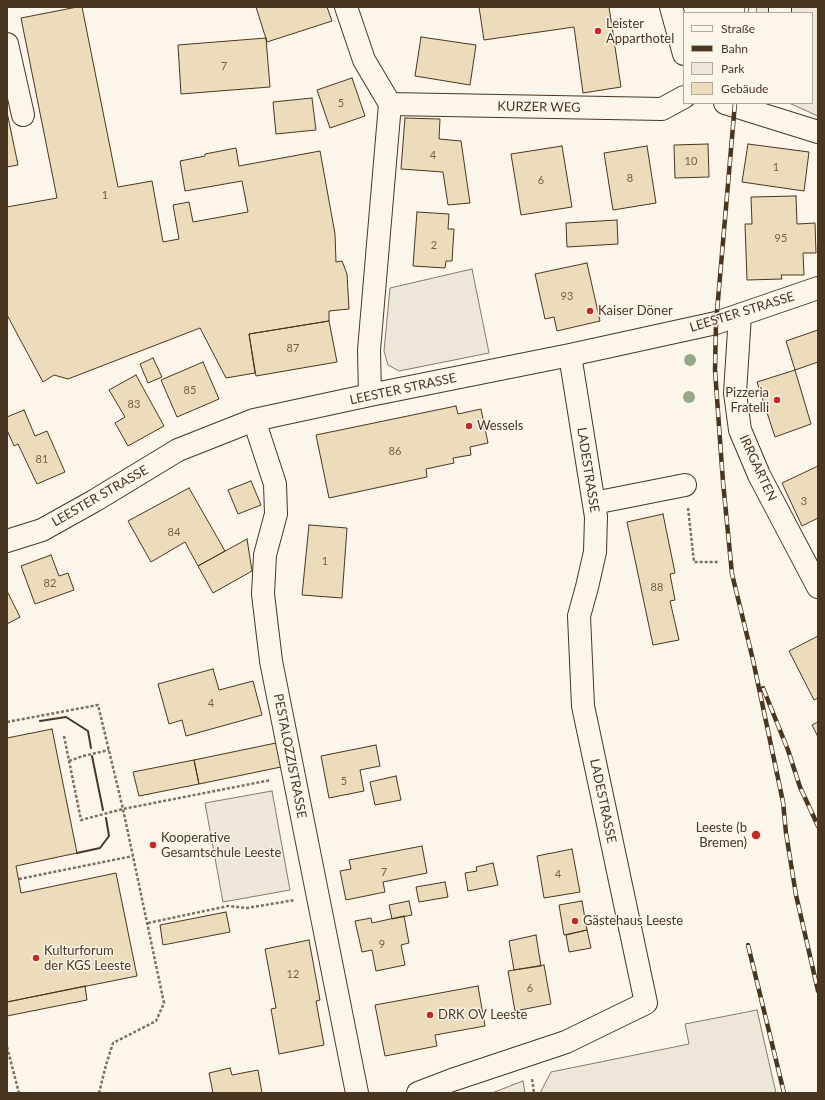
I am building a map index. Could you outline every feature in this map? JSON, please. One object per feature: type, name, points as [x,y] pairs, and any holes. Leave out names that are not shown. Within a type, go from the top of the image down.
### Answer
[{"type":"street","points":[[346,7],[364,60],[390,104],[369,350],[370,395]]},
{"type":"street","points":[[670,7],[683,51]]},
{"type":"street","points":[[7,44],[23,115]]},
{"type":"street","name":"KURZER WEG","points":[[390,104],[662,109],[683,98]]},
{"type":"street","points":[[731,104],[775,111],[818,132]]},
{"type":"street","name":"LEESTER STRASSE","points":[[7,541],[42,530],[94,501],[178,450],[254,420],[570,355],[716,323],[818,288]]},
{"type":"street","name":"IRRGARTEN","points":[[740,315],[735,393],[740,430],[759,475],[818,587]]},
{"type":"street","name":"LADESTRASSE","points":[[418,1093],[452,1080],[566,1042],[646,1004],[583,706],[579,616],[595,552],[596,518],[570,355]]},
{"type":"street","name":"PESTALOZZISTRASSE","points":[[254,420],[275,484],[276,514],[265,555],[263,594],[271,661],[357,1093]]},
{"type":"street","points":[[594,503],[685,485]]},
{"type":"path","points":[[685,485],[694,562],[718,562]]},
{"type":"path","points":[[7,722],[98,705],[123,809],[164,1003],[156,1021],[114,1043],[106,1065],[99,1093]]},
{"type":"path","points":[[64,736],[80,820],[123,809],[293,775]]},
{"type":"path","points":[[69,761],[108,750]]},
{"type":"path","points":[[19,879],[133,856]]},
{"type":"path","points":[[148,923],[228,906],[247,908],[317,896]]},
{"type":"path","points":[[7,1047],[19,1093]]},
{"type":"green space","points":[[272,791],[290,890],[223,902],[205,803]]},
{"type":"shaded area","points":[[757,7],[818,7],[818,116],[791,104],[813,104],[813,12],[756,12]]},
{"type":"shaded area","points":[[472,269],[489,353],[399,371],[388,365],[384,351],[390,288]]},
{"type":"shaded area","points":[[757,1010],[776,1093],[542,1093],[541,1091],[551,1072],[689,1044],[685,1024]]},
{"type":"shaded area","points":[[523,1081],[525,1093],[492,1093]]},
{"type":"building","points":[[82,7],[118,187],[152,181],[163,242],[179,239],[173,205],[189,202],[193,222],[248,212],[242,181],[185,191],[180,161],[236,148],[239,166],[320,151],[335,234],[336,262],[342,261],[347,274],[349,309],[329,311],[329,321],[249,334],[255,373],[226,378],[200,328],[68,379],[54,375],[43,382],[7,315],[7,207],[57,198],[21,18]]},
{"type":"building","points":[[256,7],[327,7],[332,21],[267,42]]},
{"type":"building","points":[[479,7],[609,7],[621,87],[583,93],[574,27],[484,40]]},
{"type":"building","points":[[421,37],[476,45],[470,85],[415,76]]},
{"type":"building","points":[[266,38],[270,87],[181,94],[178,45]]},
{"type":"building","points":[[352,78],[365,116],[330,128],[317,90]]},
{"type":"building","points":[[312,98],[316,130],[276,134],[273,102]]},
{"type":"building","points":[[7,112],[18,165],[7,167]]},
{"type":"building","points":[[405,118],[440,119],[439,139],[461,141],[470,203],[448,205],[443,172],[401,169]]},
{"type":"building","points":[[708,144],[709,177],[675,178],[674,145]]},
{"type":"building","points":[[748,144],[809,152],[804,191],[742,182]]},
{"type":"building","points":[[562,146],[572,207],[521,215],[511,154]]},
{"type":"building","points":[[647,146],[656,203],[613,210],[604,153]]},
{"type":"building","points":[[796,196],[797,224],[815,223],[816,253],[803,253],[804,275],[781,275],[782,279],[747,280],[745,224],[752,224],[751,197]]},
{"type":"building","points":[[417,212],[449,214],[448,229],[454,229],[452,261],[446,261],[445,268],[413,266]]},
{"type":"building","points":[[617,220],[618,244],[567,247],[566,223]]},
{"type":"building","points":[[587,263],[600,321],[557,331],[554,317],[545,319],[535,274]]},
{"type":"building","points":[[329,321],[337,362],[256,376],[249,334]]},
{"type":"building","points":[[818,330],[818,362],[795,370],[786,341]]},
{"type":"building","points":[[153,358],[162,377],[148,383],[140,364]]},
{"type":"building","points":[[203,362],[219,399],[177,417],[161,380]]},
{"type":"building","points":[[795,370],[811,424],[775,437],[757,382]]},
{"type":"building","points":[[136,375],[164,426],[128,446],[115,423],[125,417],[109,390]]},
{"type":"building","points":[[456,406],[458,414],[481,409],[488,443],[470,447],[471,455],[453,458],[454,463],[426,469],[427,477],[329,498],[316,435]]},
{"type":"building","points":[[24,410],[35,436],[47,431],[65,472],[37,484],[18,444],[14,446],[7,430],[7,417]]},
{"type":"building","points":[[818,466],[818,518],[802,526],[782,483]]},
{"type":"building","points":[[251,481],[261,505],[238,514],[228,490]]},
{"type":"building","points":[[189,488],[225,551],[198,566],[185,542],[151,562],[128,521]]},
{"type":"building","points":[[663,514],[675,573],[670,574],[675,600],[670,601],[679,640],[653,645],[627,522]]},
{"type":"building","points":[[309,525],[347,528],[342,598],[302,595]]},
{"type":"building","points":[[247,539],[252,571],[213,593],[198,566]]},
{"type":"building","points":[[51,555],[59,576],[68,573],[74,590],[35,604],[21,566]]},
{"type":"building","points":[[7,591],[20,617],[7,624]]},
{"type":"building","points":[[818,636],[818,698],[814,700],[789,651]]},
{"type":"building","points":[[213,669],[219,690],[253,681],[262,715],[186,736],[182,720],[169,724],[158,684]]},
{"type":"building","points":[[818,722],[818,737],[812,725]]},
{"type":"building","points":[[52,729],[77,853],[16,866],[21,893],[116,873],[137,976],[7,1002],[7,738]]},
{"type":"building","points":[[276,743],[281,767],[199,784],[194,760]]},
{"type":"building","points":[[376,745],[380,766],[360,770],[364,791],[329,798],[321,756]]},
{"type":"building","points":[[194,760],[199,784],[139,796],[133,772]]},
{"type":"building","points":[[396,776],[401,800],[375,805],[370,782]]},
{"type":"building","points":[[422,846],[427,873],[383,882],[385,892],[346,900],[340,871],[351,869],[349,860]]},
{"type":"building","points":[[572,849],[580,892],[544,898],[537,856]]},
{"type":"building","points":[[493,863],[498,885],[468,891],[465,873],[477,871],[476,867]]},
{"type":"building","points":[[445,882],[448,897],[419,902],[416,887]]},
{"type":"building","points":[[409,901],[412,915],[392,919],[389,905]]},
{"type":"building","points":[[582,901],[587,930],[564,935],[559,905]]},
{"type":"building","points":[[226,912],[230,932],[163,945],[160,925]]},
{"type":"building","points":[[404,916],[409,943],[401,945],[405,965],[376,971],[372,950],[362,952],[355,921],[371,918],[372,923]]},
{"type":"building","points":[[587,930],[591,948],[569,952],[566,935]]},
{"type":"building","points":[[536,935],[541,966],[514,970],[509,941]]},
{"type":"building","points":[[309,940],[320,1000],[316,1001],[324,1045],[279,1054],[271,1009],[276,1008],[265,949]]},
{"type":"building","points":[[544,965],[551,1004],[515,1011],[508,971]]},
{"type":"building","points":[[85,986],[87,1000],[7,1016],[7,1002]]},
{"type":"building","name":"DRK OV Leeste","points":[[478,986],[485,1026],[435,1035],[437,1046],[385,1056],[375,1005]]},
{"type":"building","points":[[230,1068],[232,1075],[258,1070],[262,1093],[213,1093],[209,1073]]},
{"type":"railway","points":[[746,12],[747,7]]},
{"type":"railway","points":[[735,104],[716,323],[715,370],[723,482],[732,574],[753,660],[783,802],[786,833],[796,895],[818,991]]},
{"type":"railway","points":[[763,688],[788,750],[800,787],[818,826]]},
{"type":"railway","points":[[748,945],[784,1093]]},
{"type":"wall","points":[[40,721],[66,717],[88,731],[91,748]]},
{"type":"wall","points":[[92,756],[103,810]]},
{"type":"wall","points":[[77,853],[100,848],[109,836],[106,818]]},
{"type":"place","name":"Leister Apparthotel","points":[[598,31]]},
{"type":"place","name":"Kaiser Döner","points":[[590,311]]},
{"type":"place","name":"Pizzeria Fratelli","points":[[777,400]]},
{"type":"place","name":"Wessels","points":[[469,426]]},
{"type":"place","name":"Leeste (b Bremen)","points":[[756,835]]},
{"type":"place","name":"Kooperative Gesamtschule Leeste","points":[[153,845]]},
{"type":"place","name":"Gästehaus Leeste","points":[[575,921]]},
{"type":"place","name":"Kulturforum der KGS Leeste","points":[[36,958]]},
{"type":"place","name":"DRK OV Leeste","points":[[430,1015]]}]
